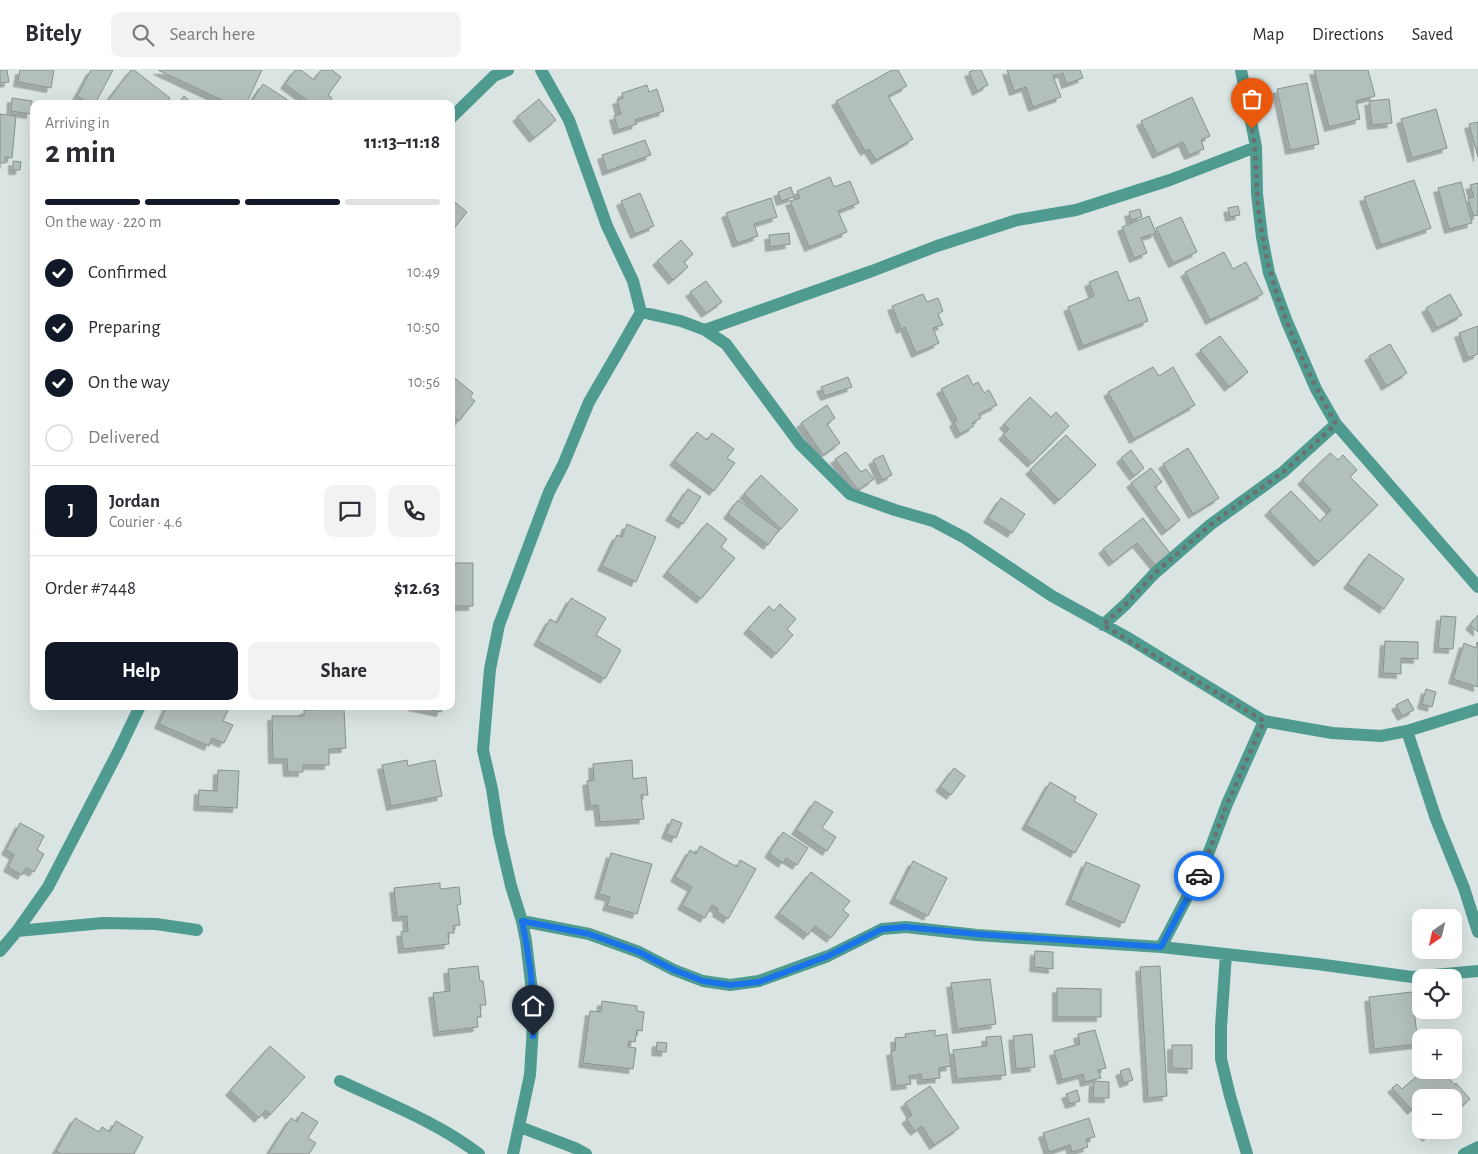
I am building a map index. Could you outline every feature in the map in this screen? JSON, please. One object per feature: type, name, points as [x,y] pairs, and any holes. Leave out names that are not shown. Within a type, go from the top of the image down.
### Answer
[{"type":"street","points":[[455,114],[494,76],[508,70]]},
{"type":"street","points":[[513,1154],[530,1075],[534,1016],[526,941],[499,834],[492,789],[482,750],[490,670],[499,625],[549,492],[563,465],[588,402],[641,312],[634,280],[607,226],[569,120],[541,70]]},
{"type":"street","points":[[1241,70],[1256,147],[1257,194],[1262,238],[1269,273],[1287,322],[1316,389],[1336,424],[1478,587]]},
{"type":"street","points":[[705,330],[937,246],[1017,220],[1076,210],[1170,180],[1256,147]]},
{"type":"street","points":[[641,312],[681,321],[705,330],[726,344],[800,444],[850,494],[933,521],[965,538],[1052,596],[1264,721],[1332,733],[1381,736],[1407,731],[1478,709]]},
{"type":"street","points":[[1103,625],[1154,574],[1210,525],[1283,472],[1336,424]]},
{"type":"street","points":[[0,952],[48,887],[138,710]]},
{"type":"street","points":[[1161,947],[1204,865],[1227,804],[1264,721]]},
{"type":"street","points":[[1407,731],[1436,819],[1464,888],[1478,932]]},
{"type":"street","points":[[522,921],[589,934],[639,952],[674,970],[703,981],[730,985],[759,982],[828,956],[882,929],[906,927],[1161,947],[1318,964],[1412,977],[1478,972]]},
{"type":"street","points":[[17,930],[103,923],[156,924],[197,930]]},
{"type":"street","points":[[1226,954],[1220,1027],[1221,1060],[1247,1154]]},
{"type":"street","points":[[340,1081],[419,1117],[465,1144],[478,1154]]},
{"type":"street","points":[[520,1127],[586,1154]]},
{"type":"street","points":[[1464,1154],[1478,1147]]},
{"type":"building","points":[[0,70],[7,70],[9,82],[0,83]]},
{"type":"building","points":[[20,70],[54,70],[51,88],[18,82]]},
{"type":"building","points":[[91,70],[113,70],[97,100],[84,100],[77,96]]},
{"type":"building","points":[[131,70],[134,70],[170,98],[169,100],[108,100]]},
{"type":"building","points":[[158,70],[262,70],[248,100],[222,100]]},
{"type":"building","points":[[295,70],[301,70],[314,80],[321,70],[332,70],[341,77],[328,95],[332,98],[331,100],[307,100],[285,84]]},
{"type":"building","points":[[892,70],[898,70],[907,86],[888,96],[913,139],[876,160],[869,149],[865,151],[836,101]]},
{"type":"building","points":[[981,70],[988,85],[977,91],[969,72]]},
{"type":"building","points":[[1007,70],[1080,70],[1083,78],[1066,84],[1063,73],[1053,76],[1061,97],[1033,107],[1026,87],[1014,91]]},
{"type":"building","points":[[1314,70],[1368,70],[1375,96],[1356,101],[1360,119],[1329,127]]},
{"type":"building","points":[[1307,83],[1319,144],[1290,150],[1277,89]]},
{"type":"building","points":[[263,84],[288,100],[253,100]]},
{"type":"building","points":[[647,85],[649,92],[657,89],[664,111],[635,120],[637,124],[618,130],[614,116],[621,114],[617,100],[623,98],[622,93]]},
{"type":"building","points":[[1192,97],[1210,136],[1201,140],[1204,149],[1189,155],[1183,142],[1157,154],[1141,121]]},
{"type":"building","points":[[12,98],[30,101],[30,114],[11,111]]},
{"type":"building","points":[[539,99],[556,120],[534,138],[517,117]]},
{"type":"building","points":[[1389,99],[1392,123],[1372,125],[1369,101]]},
{"type":"building","points":[[1436,109],[1447,148],[1412,158],[1401,119]]},
{"type":"building","points":[[0,114],[16,116],[12,158],[5,157],[5,163],[0,163]]},
{"type":"building","points":[[1478,122],[1478,157],[1469,124]]},
{"type":"building","points":[[645,140],[651,155],[607,171],[602,155]]},
{"type":"building","points":[[13,161],[21,162],[20,170],[13,170]]},
{"type":"building","points":[[830,177],[834,187],[850,181],[859,203],[838,211],[847,232],[809,247],[790,201],[800,198],[797,191]]},
{"type":"building","points":[[1414,180],[1431,228],[1381,245],[1364,197]]},
{"type":"building","points":[[1461,182],[1472,223],[1449,229],[1438,188]]},
{"type":"building","points":[[1478,183],[1478,215],[1473,216],[1468,198],[1474,197],[1470,185]]},
{"type":"building","points":[[791,187],[794,197],[781,201],[778,192]]},
{"type":"building","points":[[640,193],[654,226],[635,234],[621,201]]},
{"type":"building","points":[[771,198],[777,217],[754,224],[758,236],[737,243],[726,213]]},
{"type":"building","points":[[455,202],[467,212],[455,227]]},
{"type":"building","points":[[1238,206],[1240,215],[1230,217],[1228,208]]},
{"type":"building","points":[[1140,209],[1142,217],[1131,220],[1129,212]]},
{"type":"building","points":[[1149,216],[1156,233],[1141,238],[1147,253],[1134,258],[1122,227]]},
{"type":"building","points":[[1181,217],[1197,252],[1173,263],[1156,228]]},
{"type":"building","points":[[789,233],[790,244],[770,247],[769,235]]},
{"type":"building","points":[[681,240],[693,254],[684,262],[688,267],[673,280],[657,261]]},
{"type":"building","points":[[1224,252],[1233,269],[1246,262],[1263,294],[1210,320],[1185,272]]},
{"type":"building","points":[[1117,271],[1129,301],[1139,297],[1148,321],[1083,346],[1068,307],[1094,296],[1089,282]]},
{"type":"building","points":[[706,281],[722,302],[706,313],[690,292]]},
{"type":"building","points":[[923,294],[927,302],[938,298],[943,311],[938,314],[943,325],[933,328],[939,343],[916,353],[905,327],[901,329],[892,306]]},
{"type":"building","points":[[1450,294],[1462,315],[1437,328],[1426,308]]},
{"type":"building","points":[[1478,326],[1478,354],[1468,358],[1459,333]]},
{"type":"building","points":[[1220,336],[1248,372],[1229,387],[1200,350]]},
{"type":"building","points":[[1390,344],[1407,373],[1386,386],[1369,356]]},
{"type":"building","points":[[1153,367],[1159,376],[1173,367],[1195,405],[1134,439],[1108,392]]},
{"type":"building","points":[[968,375],[973,385],[978,382],[984,393],[989,390],[997,405],[979,414],[981,418],[972,423],[974,426],[960,434],[954,422],[957,420],[941,389]]},
{"type":"building","points":[[848,377],[852,387],[825,396],[821,387]]},
{"type":"building","points":[[455,378],[473,393],[470,397],[475,401],[459,421],[455,418]]},
{"type":"building","points":[[1030,397],[1051,417],[1056,412],[1069,426],[1032,463],[1003,435],[1009,429],[1004,424]]},
{"type":"building","points":[[827,405],[835,418],[827,424],[840,443],[823,455],[801,423]]},
{"type":"building","points":[[697,432],[707,440],[712,433],[734,449],[727,458],[735,463],[714,491],[674,461]]},
{"type":"building","points":[[1066,435],[1096,465],[1059,500],[1030,470]]},
{"type":"building","points":[[1188,448],[1219,498],[1193,514],[1163,464]]},
{"type":"building","points":[[1131,450],[1144,468],[1134,476],[1121,458]]},
{"type":"building","points":[[846,452],[861,472],[866,469],[874,479],[858,490],[835,459]]},
{"type":"building","points":[[1330,453],[1338,460],[1343,455],[1357,470],[1350,477],[1378,505],[1318,562],[1269,511],[1291,491],[1320,521],[1331,510],[1302,480]]},
{"type":"building","points":[[883,455],[892,475],[882,480],[873,460]]},
{"type":"building","points":[[1151,468],[1162,482],[1155,487],[1180,520],[1166,531],[1131,483]]},
{"type":"building","points":[[761,475],[798,510],[781,529],[744,494]]},
{"type":"building","points":[[688,489],[701,497],[683,524],[670,516]]},
{"type":"building","points":[[1001,498],[1025,514],[1012,533],[988,518]]},
{"type":"building","points":[[738,500],[779,530],[768,545],[728,514]]},
{"type":"building","points":[[1143,518],[1170,553],[1155,565],[1137,543],[1113,562],[1103,549]]},
{"type":"building","points":[[707,523],[727,539],[721,547],[735,558],[701,599],[667,572]]},
{"type":"building","points":[[627,524],[656,537],[636,582],[602,566],[617,535],[622,537]]},
{"type":"building","points":[[1369,554],[1404,579],[1384,609],[1348,584]]},
{"type":"building","points":[[455,563],[473,563],[473,606],[455,606]]},
{"type":"building","points":[[571,598],[606,618],[596,635],[621,650],[605,679],[538,641],[550,619],[557,623]]},
{"type":"building","points":[[780,604],[796,619],[787,629],[793,635],[776,654],[748,629],[769,606],[774,611]]},
{"type":"building","points":[[1478,615],[1478,632],[1470,625]]},
{"type":"building","points":[[1441,616],[1456,617],[1453,649],[1438,648]]},
{"type":"building","points":[[1385,641],[1418,642],[1418,659],[1401,658],[1401,674],[1383,673]]},
{"type":"building","points":[[1477,642],[1478,687],[1453,679],[1464,643],[1476,648]]},
{"type":"building","points":[[1426,689],[1436,692],[1432,707],[1422,704]]},
{"type":"building","points":[[1408,699],[1414,710],[1402,716],[1396,705]]},
{"type":"building","points":[[165,710],[228,710],[223,721],[233,725],[224,743],[212,738],[209,746],[159,724]]},
{"type":"building","points":[[304,710],[344,710],[346,748],[329,749],[329,765],[303,765],[303,772],[288,772],[287,759],[273,759],[272,716],[304,716]]},
{"type":"building","points":[[407,760],[408,766],[435,760],[442,796],[391,806],[382,765]]},
{"type":"building","points":[[632,760],[633,779],[646,777],[648,795],[641,795],[644,819],[600,822],[598,805],[590,806],[587,781],[594,780],[593,764]]},
{"type":"building","points":[[954,768],[965,776],[951,795],[940,787]]},
{"type":"building","points":[[218,770],[239,771],[237,808],[198,806],[199,790],[217,791]]},
{"type":"building","points":[[1050,782],[1076,797],[1074,801],[1097,814],[1075,853],[1026,825]]},
{"type":"building","points":[[815,801],[833,812],[822,828],[836,837],[827,851],[796,830]]},
{"type":"building","points":[[672,819],[682,823],[676,838],[666,834]]},
{"type":"building","points":[[20,823],[44,836],[37,850],[44,854],[34,872],[26,868],[22,875],[8,867],[14,855],[6,850]]},
{"type":"building","points":[[783,832],[808,848],[797,865],[786,858],[783,863],[769,853]]},
{"type":"building","points":[[700,846],[737,867],[740,860],[756,869],[728,919],[717,912],[718,909],[712,905],[705,918],[682,905],[692,887],[675,877],[690,850],[696,854]]},
{"type":"building","points":[[611,853],[652,864],[637,914],[607,906],[610,897],[599,894]]},
{"type":"building","points":[[913,861],[947,878],[928,916],[894,899]]},
{"type":"building","points":[[1086,862],[1140,885],[1124,923],[1070,900]]},
{"type":"building","points":[[811,872],[850,901],[843,910],[849,915],[831,938],[815,926],[808,935],[779,913]]},
{"type":"building","points":[[440,883],[440,889],[459,887],[461,904],[457,905],[460,925],[453,926],[454,933],[448,933],[449,944],[403,949],[401,932],[408,931],[407,916],[397,917],[394,888]]},
{"type":"building","points":[[1035,951],[1053,952],[1053,969],[1034,967]]},
{"type":"building","points":[[478,966],[480,981],[483,981],[486,1005],[480,1005],[481,1017],[477,1017],[478,1027],[438,1032],[433,993],[450,991],[448,969]]},
{"type":"building","points":[[1160,966],[1167,1096],[1148,1098],[1140,967]]},
{"type":"building","points":[[990,979],[996,1024],[957,1029],[951,983]]},
{"type":"building","points":[[1057,988],[1101,989],[1101,1017],[1057,1017]]},
{"type":"building","points":[[1412,992],[1412,1019],[1415,1019],[1416,1029],[1412,1029],[1412,1045],[1374,1049],[1369,997]]},
{"type":"building","points":[[602,1001],[637,1006],[637,1011],[644,1012],[642,1031],[637,1030],[635,1042],[629,1041],[628,1047],[636,1048],[633,1069],[583,1063],[590,1011],[601,1012]]},
{"type":"building","points":[[935,1030],[935,1036],[947,1034],[951,1066],[939,1068],[940,1078],[922,1080],[921,1074],[909,1076],[911,1084],[896,1086],[891,1051],[896,1050],[895,1038],[906,1037],[905,1034]]},
{"type":"building","points":[[1095,1030],[1106,1068],[1098,1070],[1101,1078],[1085,1082],[1083,1074],[1062,1080],[1054,1051],[1080,1044],[1078,1034]]},
{"type":"building","points":[[1032,1034],[1035,1067],[1016,1069],[1013,1036]]},
{"type":"building","points":[[1001,1036],[1006,1075],[957,1079],[953,1050],[987,1046],[986,1037]]},
{"type":"building","points":[[657,1042],[667,1043],[666,1052],[656,1051]]},
{"type":"building","points":[[1172,1045],[1192,1045],[1192,1069],[1172,1068]]},
{"type":"building","points":[[270,1046],[305,1077],[270,1115],[266,1110],[259,1118],[230,1091]]},
{"type":"building","points":[[1129,1068],[1133,1080],[1124,1083],[1120,1071]]},
{"type":"building","points":[[1414,1079],[1450,1079],[1461,1089],[1412,1089],[1412,1110],[1392,1088],[1397,1084],[1402,1089]]},
{"type":"building","points":[[1094,1081],[1109,1082],[1109,1098],[1093,1098]]},
{"type":"building","points":[[930,1086],[959,1128],[934,1145],[922,1126],[915,1131],[906,1119],[912,1115],[905,1103]]},
{"type":"building","points":[[1077,1090],[1080,1101],[1070,1104],[1066,1094]]},
{"type":"building","points":[[1462,1090],[1470,1099],[1462,1106]]},
{"type":"building","points":[[302,1112],[318,1122],[308,1138],[316,1143],[309,1154],[268,1154],[291,1118],[297,1122]]},
{"type":"building","points":[[75,1118],[99,1132],[102,1127],[110,1132],[116,1121],[143,1137],[134,1154],[61,1154],[56,1151]]},
{"type":"building","points":[[1089,1118],[1095,1137],[1086,1139],[1088,1147],[1072,1152],[1070,1145],[1049,1152],[1043,1133]]},
{"type":"way so far","points":[[1199,876],[1227,804],[1264,721],[1103,625],[1154,574],[1210,525],[1283,472],[1336,424],[1316,389],[1287,322],[1269,273],[1262,238],[1257,194],[1256,147],[1252,129]]},
{"type":"route","points":[[533,1036],[534,1008],[522,921],[589,934],[639,952],[674,970],[703,981],[730,985],[759,982],[828,956],[882,929],[906,927],[1161,947],[1199,876]]}]
